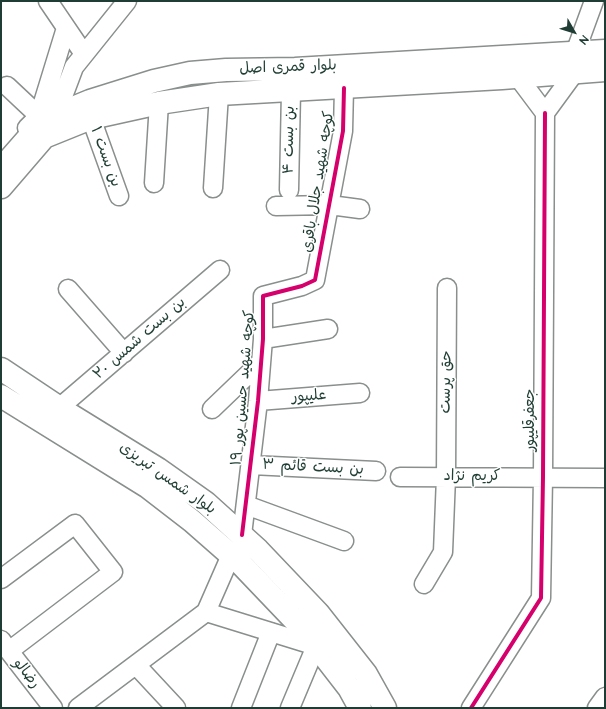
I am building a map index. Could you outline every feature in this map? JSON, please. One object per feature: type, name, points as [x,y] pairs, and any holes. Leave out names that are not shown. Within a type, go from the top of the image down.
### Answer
[{"type":"main road","name":"بلوار قمری اصل","points":[[1,187],[44,137],[91,118],[159,103],[219,94],[344,88],[506,71],[575,62],[605,51]]},
{"type":"main road","name":"بلوار قمری اصل","points":[[575,62],[605,70]]},
{"type":"main road","name":"بلوار قمری اصل","points":[[1,169],[47,115],[154,81],[190,73],[226,70],[295,69],[506,71]]},
{"type":"main road","name":"بلوار شمس تبریزی","points":[[3,369],[59,408],[158,469],[206,503],[258,550],[318,613],[366,674],[386,708]]},
{"type":"main road","name":"بلوار شمس تبریزی","points":[[1,396],[148,487],[192,521],[241,564],[304,630],[349,688],[360,708]]},
{"type":"street","points":[[48,1],[84,54]]},
{"type":"street","points":[[1,154],[47,115],[74,67],[127,1]]},
{"type":"street","points":[[506,71],[544,112],[575,62],[594,1]]},
{"type":"street","points":[[47,115],[66,28]]},
{"type":"street","points":[[7,86],[47,115]]},
{"type":"street","name":"کوچه شهید جلال باقری","points":[[315,280],[343,131],[344,88]]},
{"type":"street","name":"بن بست ۴","points":[[288,190],[291,91]]},
{"type":"street","points":[[213,188],[219,94]]},
{"type":"street","points":[[154,183],[159,103]]},
{"type":"street","name":"جعفرقلیپور","points":[[471,708],[541,598],[543,477],[544,112]]},
{"type":"street","name":"بن بست ۱","points":[[91,118],[118,196]]},
{"type":"street","points":[[276,206],[330,205],[360,209]]},
{"type":"street","name":"بن بست شمس ۲۰","points":[[59,408],[220,270]]},
{"type":"street","name":"کوچه شهید حسین پور ۱۹","points":[[242,535],[258,401],[263,339],[264,296],[302,286],[315,280]]},
{"type":"street","name":"حق پرست","points":[[424,584],[443,552],[446,477],[447,288]]},
{"type":"street","points":[[68,289],[124,353]]},
{"type":"street","points":[[263,339],[328,329]]},
{"type":"street","points":[[212,409],[261,362]]},
{"type":"street","name":"علیپور","points":[[258,401],[360,393]]},
{"type":"street","name":"بن بست قائم ۳","points":[[251,465],[376,471]]},
{"type":"street","name":"کریم نژاد","points":[[400,477],[605,478]]},
{"type":"street","points":[[246,505],[344,540]]},
{"type":"street","points":[[1,579],[75,524],[113,572],[5,646]]},
{"type":"street","points":[[78,708],[206,612],[231,555]]},
{"type":"street","points":[[206,612],[316,646],[290,708]]},
{"type":"street","points":[[241,708],[271,632]]},
{"type":"street","name":"رضالو","points":[[5,646],[53,708]]},
{"type":"street","points":[[136,665],[176,708]]},
{"type":"street","points":[[597,708],[605,697]]},
{"type":"cycle path","points":[[242,535],[258,401],[263,339],[263,296],[302,286],[315,280],[343,131],[344,88]]},
{"type":"cycle path","points":[[471,708],[541,598],[545,113]]}]
